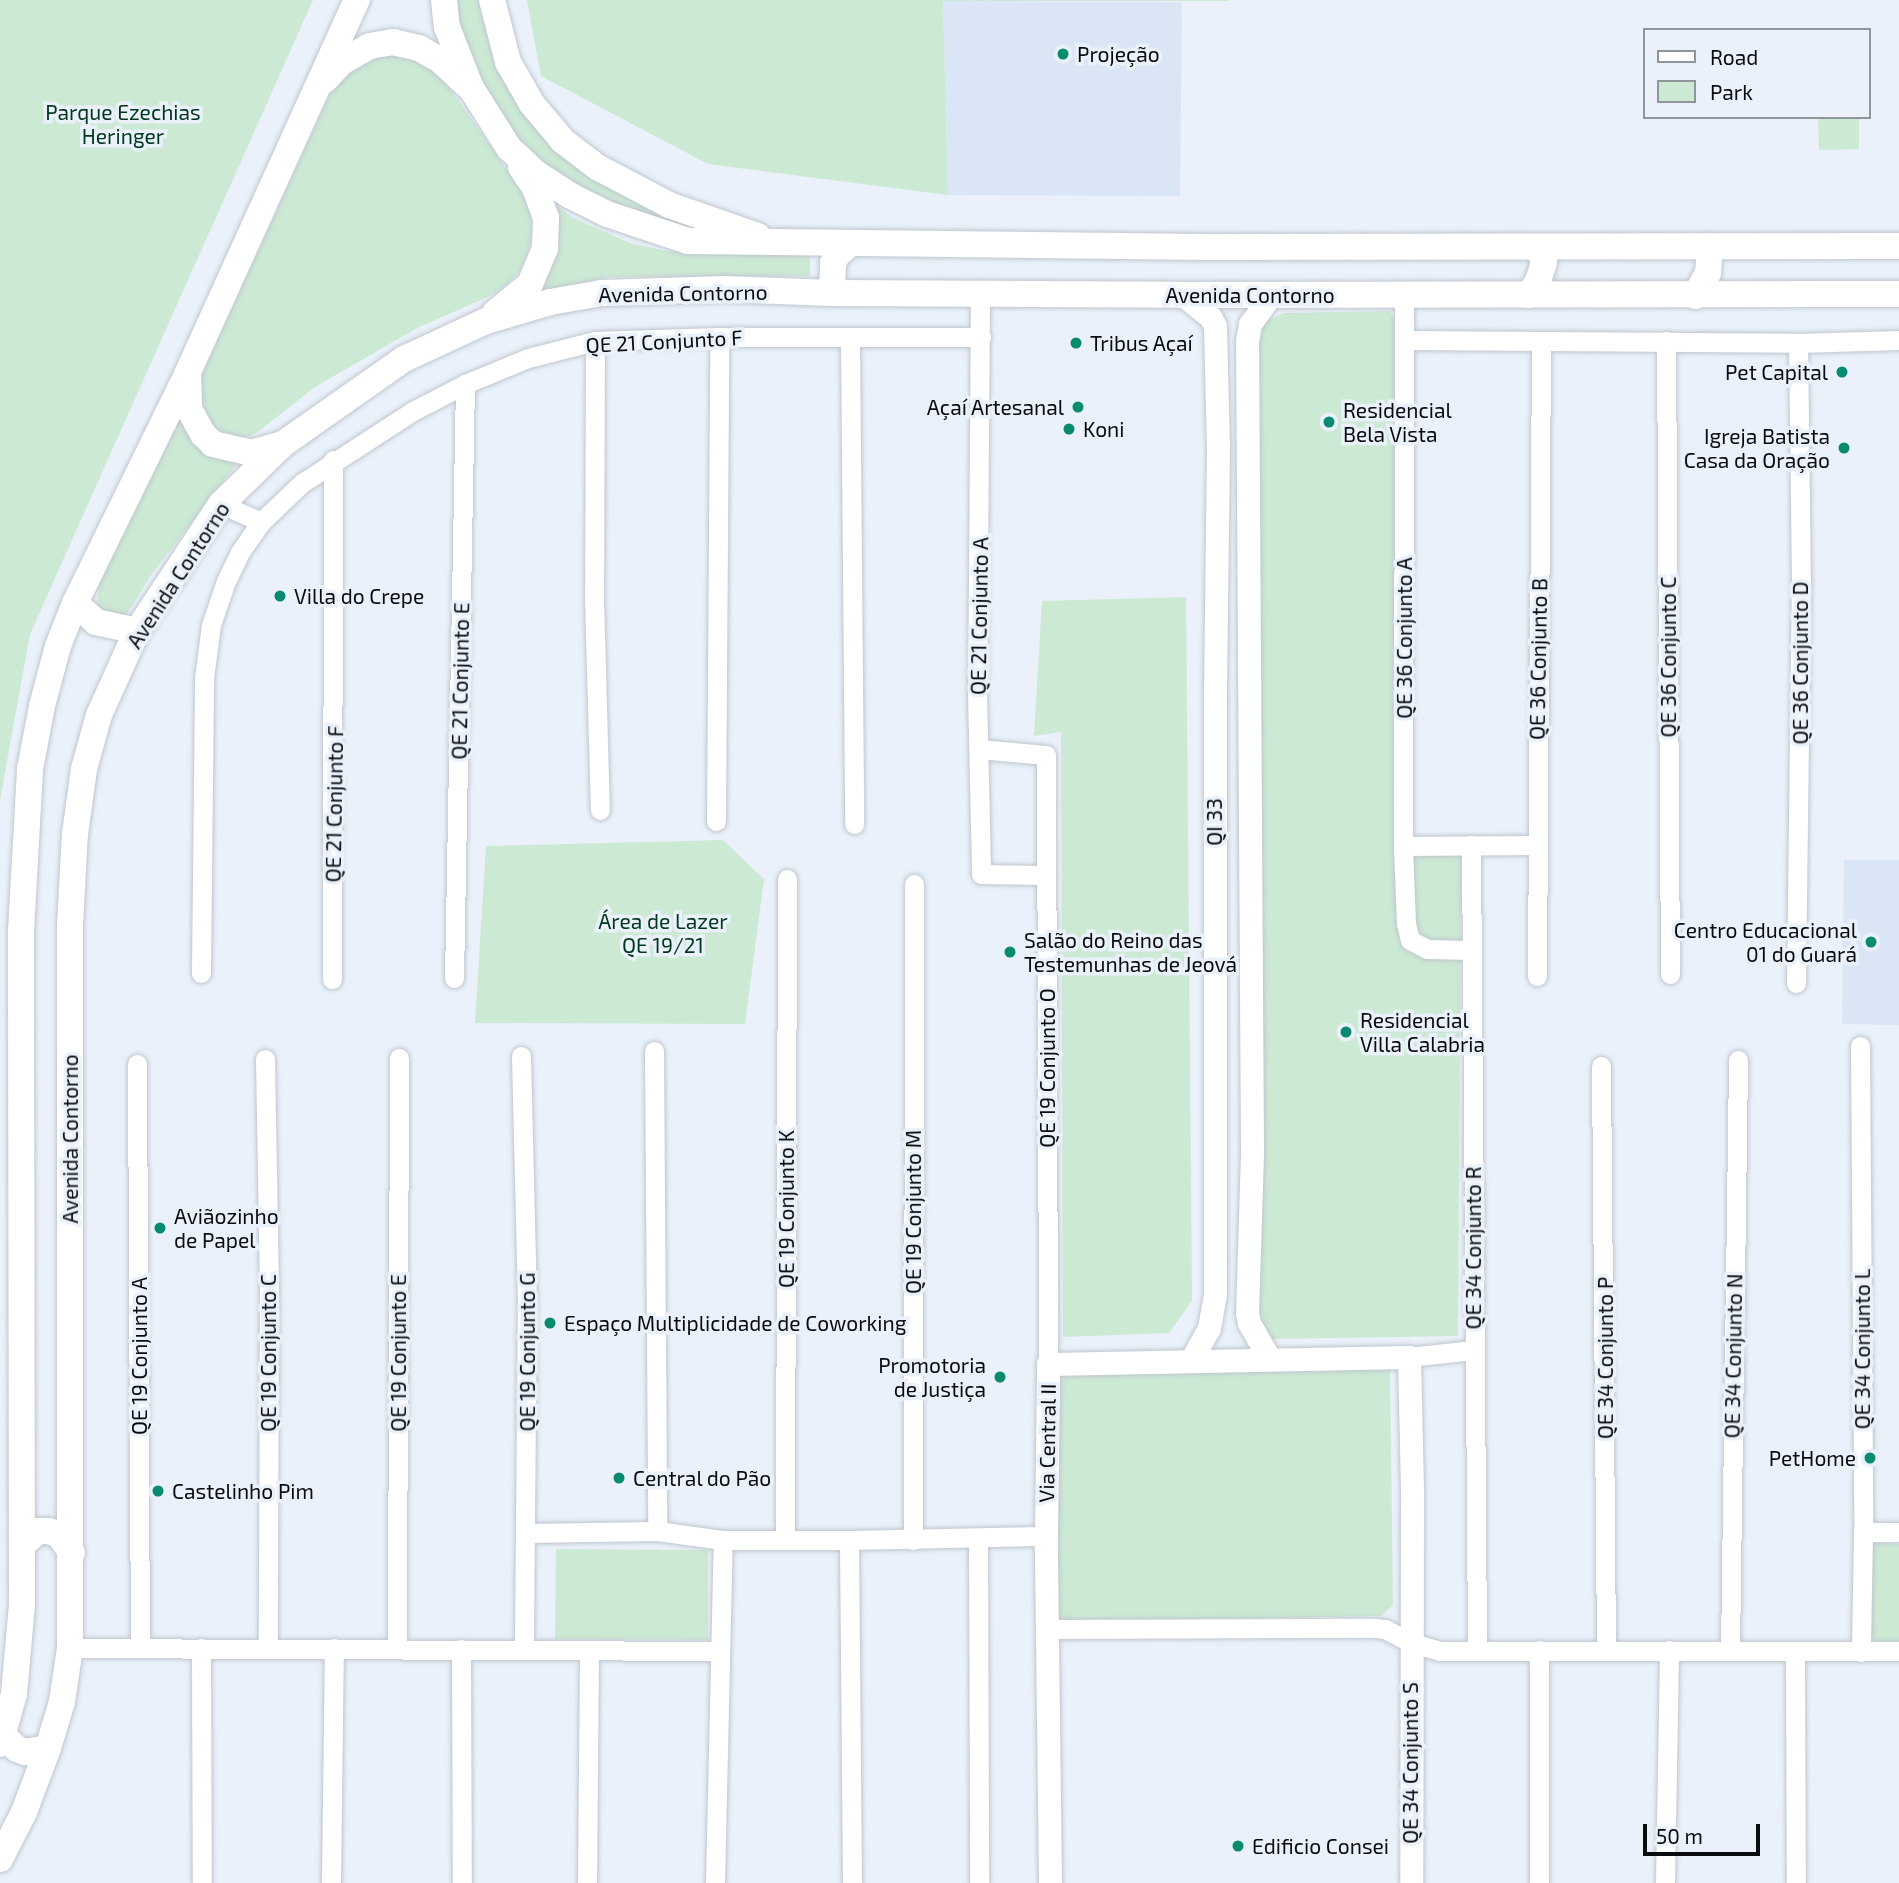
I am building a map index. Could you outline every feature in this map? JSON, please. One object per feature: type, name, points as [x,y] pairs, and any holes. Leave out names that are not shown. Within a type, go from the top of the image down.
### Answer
[{"type":"main road","points":[[48,1748],[25,1752],[2,1739],[19,1653],[22,1545],[19,1174],[24,842],[30,769],[42,706],[58,646],[75,603],[188,372],[357,0]]},
{"type":"main road","points":[[444,0],[447,27],[471,88],[535,188],[546,218],[545,248],[530,285],[486,321]]},
{"type":"main road","points":[[492,0],[494,18],[508,62],[532,104],[563,141],[597,167],[669,205],[780,244]]},
{"type":"main road","points":[[317,88],[342,62],[370,46],[393,42],[419,48],[430,54],[471,88]]},
{"type":"main road","points":[[509,148],[537,174],[571,196],[652,230],[688,241],[780,244],[1899,246]]},
{"type":"main road","points":[[832,293],[833,263],[837,255],[851,243]]},
{"type":"main road","points":[[1695,296],[1708,273],[1710,246]]},
{"type":"main road","points":[[1529,295],[1538,281],[1544,262],[1538,247]]},
{"type":"main road","name":"Avenida Contorno","points":[[0,1859],[24,1812],[48,1748],[62,1702],[70,1648],[70,925],[75,834],[83,769],[99,715],[136,631],[221,505],[283,444],[404,359],[486,321],[550,302],[603,293],[725,289],[832,293],[1404,296],[1897,293]]},
{"type":"main road","points":[[188,372],[189,409],[212,444],[251,453],[283,444]]},
{"type":"main road","points":[[75,603],[96,622],[136,631]]},
{"type":"main road","points":[[22,1545],[29,1536],[49,1531],[59,1535],[72,1553]]},
{"type":"street","name":"QE 21 Conjunto A","points":[[980,293],[981,874],[1046,875]]},
{"type":"street","name":"QI 33","points":[[1183,295],[1211,318],[1216,334],[1218,446],[1215,1294],[1209,1328],[1192,1359]]},
{"type":"street","name":"QI 33","points":[[1269,1358],[1249,1323],[1247,1313],[1252,1151],[1248,331],[1255,315],[1271,295]]},
{"type":"street","name":"QE 36 Conjunto A","points":[[1404,296],[1403,846],[1406,923],[1410,940],[1427,949],[1472,950]]},
{"type":"street","name":"QE 21 Conjunto F","points":[[201,973],[205,665],[211,625],[226,581],[240,552],[261,522],[302,483],[333,460],[413,411],[465,384],[528,358],[595,341],[719,337],[981,337]]},
{"type":"street","points":[[716,821],[719,337]]},
{"type":"street","points":[[850,337],[854,824]]},
{"type":"street","points":[[1406,340],[1798,343],[1899,340]]},
{"type":"street","points":[[595,341],[594,584],[600,810]]},
{"type":"street","name":"QE 36 Conjunto B","points":[[1537,976],[1541,341]]},
{"type":"street","name":"QE 36 Conjunto C","points":[[1666,341],[1670,974]]},
{"type":"street","name":"QE 36 Conjunto D","points":[[1796,983],[1801,598],[1798,343]]},
{"type":"street","name":"QE 21 Conjunto E","points":[[454,978],[465,384]]},
{"type":"street","points":[[1218,446],[1248,447]]},
{"type":"street","name":"QE 21 Conjunto F","points":[[332,979],[333,460]]},
{"type":"street","points":[[221,505],[261,522]]},
{"type":"street","name":"QE 19 Conjunto O","points":[[979,750],[1046,755],[1048,1364]]},
{"type":"street","name":"QE 34 Conjunto R","points":[[1471,845],[1477,1651]]},
{"type":"street","points":[[1403,846],[1536,845]]},
{"type":"street","name":"QE 19 Conjunto K","points":[[785,1540],[786,879]]},
{"type":"street","name":"QE 19 Conjunto M","points":[[913,1540],[914,884]]},
{"type":"street","name":"QE 34 Conjunto L","points":[[1860,1046],[1863,1532],[1861,1652]]},
{"type":"street","points":[[654,1051],[657,1531]]},
{"type":"street","name":"QE 19 Conjunto G","points":[[522,1056],[527,1295],[524,1648]]},
{"type":"street","name":"QE 19 Conjunto E","points":[[397,1648],[399,1058]]},
{"type":"street","name":"QE 19 Conjunto C","points":[[265,1059],[269,1295],[268,1647]]},
{"type":"street","name":"QE 34 Conjunto N","points":[[1730,1651],[1738,1060]]},
{"type":"street","name":"QE 19 Conjunto A","points":[[137,1064],[140,1648]]},
{"type":"street","name":"QE 34 Conjunto P","points":[[1601,1066],[1606,1649]]},
{"type":"street","points":[[1214,1150],[1252,1151]]},
{"type":"street","name":"Via Central II","points":[[1050,1883],[1046,1536],[1048,1364],[1192,1359],[1409,1357],[1473,1350]]},
{"type":"street","points":[[1409,1357],[1412,1493],[1409,1642]]},
{"type":"street","points":[[526,1533],[657,1531],[723,1540],[913,1540],[1046,1536]]},
{"type":"street","points":[[1863,1532],[1899,1532]]},
{"type":"street","points":[[978,1538],[979,1883]]},
{"type":"street","points":[[715,1883],[723,1540]]},
{"type":"street","points":[[849,1540],[852,1883]]},
{"type":"street","points":[[1048,1629],[1374,1628],[1396,1633],[1409,1642],[1441,1651],[1899,1651]]},
{"type":"street","name":"QE 34 Conjunto S","points":[[1409,1642],[1411,1883]]},
{"type":"street","points":[[70,1648],[720,1651]]},
{"type":"street","points":[[201,1648],[202,1883]]},
{"type":"street","points":[[331,1883],[334,1648]]},
{"type":"street","points":[[461,1649],[462,1883]]},
{"type":"street","points":[[1539,1650],[1539,1883]]},
{"type":"street","points":[[1665,1883],[1669,1650]]},
{"type":"street","points":[[587,1883],[589,1652]]},
{"type":"street","points":[[1795,1652],[1796,1883]]},
{"type":"shaded area","name":"Projeção","points":[[943,1],[1182,2],[1180,196],[948,195]]},
{"type":"shaded area","name":"Centro Educacional 01 do Guará","points":[[1844,860],[1899,860],[1899,1025],[1842,1024]]},
{"type":"green space","name":"Parque Ezechias Heringer","points":[[0,0],[313,0],[30,634],[0,800]]},
{"type":"green space","points":[[450,0],[481,0],[490,46],[505,81],[529,118],[716,227],[685,227],[645,219],[568,183],[534,157],[504,123],[477,79]]},
{"type":"green space","points":[[527,0],[1229,1],[943,1],[948,195],[708,164],[541,76]]},
{"type":"green space","points":[[403,51],[437,70],[519,187],[530,212],[532,231],[529,249],[521,269],[506,285],[488,297],[417,328],[315,387],[255,434],[240,439],[225,438],[201,417],[200,379],[335,83],[360,57]]},
{"type":"green space","points":[[1818,119],[1859,119],[1859,149],[1819,150]]},
{"type":"green space","points":[[549,200],[573,218],[630,243],[665,251],[810,255],[810,276],[609,277],[528,294]]},
{"type":"green space","points":[[1390,311],[1397,327],[1393,856],[1461,853],[1458,1336],[1269,1339],[1255,1312],[1258,353],[1263,323],[1284,313]]},
{"type":"green space","points":[[178,410],[240,460],[151,575],[126,616],[97,609],[99,582]]},
{"type":"green space","points":[[1186,597],[1192,1301],[1169,1333],[1063,1337],[1061,732],[1034,736],[1042,601]]},
{"type":"green space","name":"Área de Lazer QE 19/21","points":[[723,840],[764,879],[745,1024],[475,1023],[486,846]]},
{"type":"green space","points":[[1068,1362],[1379,1362],[1390,1370],[1393,1605],[1381,1616],[1063,1622],[1052,1612],[1050,1376]]},
{"type":"green space","points":[[1870,1543],[1899,1544],[1899,1642],[1869,1641]]},
{"type":"green space","points":[[556,1549],[708,1550],[708,1640],[555,1639]]},
{"type":"place","name":"Projeção","points":[[1063,54]]},
{"type":"place","name":"Tribus Açaí","points":[[1076,343]]},
{"type":"place","name":"Pet Capital","points":[[1842,372]]},
{"type":"place","name":"Açaí Artesanal","points":[[1078,407]]},
{"type":"place","name":"Residencial Bela Vista","points":[[1329,422]]},
{"type":"place","name":"Koni","points":[[1069,429]]},
{"type":"place","name":"Igreja Batista Casa da Oração","points":[[1844,448]]},
{"type":"place","name":"Villa do Crepe","points":[[280,596]]},
{"type":"place","name":"Centro Educacional 01 do Guará","points":[[1871,942]]},
{"type":"place","name":"Salão do Reino das Testemunhas de Jeová","points":[[1010,952]]},
{"type":"place","name":"Residencial Villa Calabria","points":[[1346,1032]]},
{"type":"place","name":"Aviãozinho de Papel","points":[[160,1228]]},
{"type":"place","name":"Espaço Multiplicidade de Coworking","points":[[550,1323]]},
{"type":"place","name":"Promotoria de Justiça","points":[[1000,1377]]},
{"type":"place","name":"PetHome","points":[[1870,1458]]},
{"type":"place","name":"Central do Pão","points":[[619,1478]]},
{"type":"place","name":"Castelinho Pim","points":[[158,1491]]},
{"type":"place","name":"Edificio Consei","points":[[1238,1846]]}]
